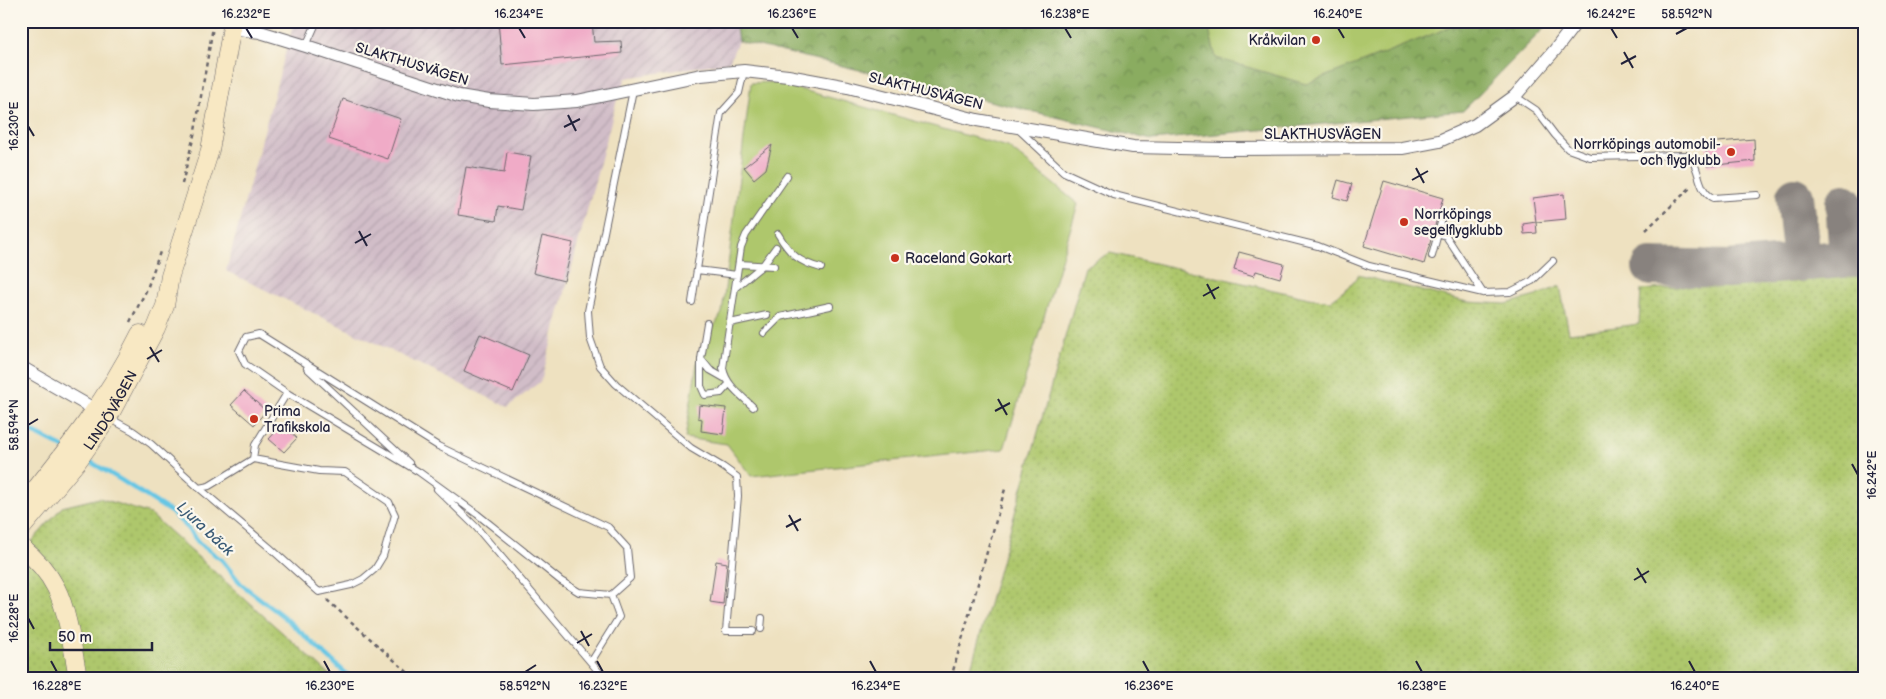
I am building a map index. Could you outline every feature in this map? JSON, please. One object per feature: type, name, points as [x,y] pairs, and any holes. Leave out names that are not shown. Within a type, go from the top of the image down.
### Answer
[{"type":"main road","name":"LINDÖVÄGEN","points":[[21,529],[101,414],[109,388],[136,343],[170,276],[210,150],[233,25]]},
{"type":"main road","name":"LINDÖVÄGEN","points":[[21,507],[75,452]]},
{"type":"main road","points":[[21,547],[44,569],[57,588],[66,617],[78,678]]},
{"type":"street","name":"SLAKTHUSVÄGEN","points":[[233,25],[306,46],[459,96],[489,101],[534,104],[577,101],[701,75],[744,71],[788,76],[848,87],[977,120],[1133,147],[1224,149],[1402,148],[1439,141],[1475,125],[1515,96],[1555,50],[1577,21]]},
{"type":"street","points":[[21,366],[101,414]]},
{"type":"lane","points":[[306,46],[317,21]]},
{"type":"lane","points":[[692,302],[721,113],[739,93],[744,71]]},
{"type":"lane","points":[[633,90],[588,311],[590,338],[600,366],[616,384],[691,448],[724,467],[737,477],[738,496],[726,631],[753,632]]},
{"type":"lane","points":[[1515,96],[1536,110],[1568,149],[1590,157],[1686,155],[1694,162],[1699,179],[1707,195],[1713,198],[1757,196]]},
{"type":"lane","points":[[1016,127],[1064,172],[1114,195],[1318,246],[1369,266],[1482,293],[1510,292],[1532,281],[1553,261]]},
{"type":"lane","points":[[724,378],[723,368],[741,247],[746,235],[787,176]]},
{"type":"lane","points":[[1432,256],[1444,215]]},
{"type":"lane","points":[[1438,233],[1446,236],[1482,293]]},
{"type":"lane","points":[[778,234],[788,251],[808,264],[821,268]]},
{"type":"lane","points":[[735,288],[763,265],[776,248]]},
{"type":"lane","points":[[739,264],[774,266]]},
{"type":"lane","points":[[697,270],[737,275]]},
{"type":"lane","points":[[764,333],[780,317],[830,306]]},
{"type":"lane","points":[[730,323],[767,314]]},
{"type":"lane","points":[[707,323],[701,359],[701,386],[705,396],[721,393],[729,384]]},
{"type":"lane","points":[[260,334],[438,446],[608,527],[627,548],[630,578],[611,594],[579,592],[561,581],[477,514],[419,472],[287,393],[244,364],[239,351],[246,337],[260,334]]},
{"type":"lane","points":[[295,357],[476,527],[604,678]]},
{"type":"lane","points":[[701,359],[710,370],[724,378],[753,407]]},
{"type":"lane","points":[[254,459],[255,445],[287,393]]},
{"type":"lane","points":[[101,414],[133,431],[151,444],[198,488],[269,547],[318,592],[351,585],[375,570],[383,556],[395,515],[389,502],[345,472],[319,471],[254,459],[209,486],[198,488]]},
{"type":"lane","points":[[591,662],[619,617],[611,594]]},
{"type":"lane","points":[[761,628],[762,618]]},
{"type":"path","points":[[181,185],[195,131],[214,21]]},
{"type":"path","points":[[1646,230],[1699,179]]},
{"type":"path","points":[[126,330],[147,289],[163,243]]},
{"type":"path","points":[[951,678],[1005,489]]},
{"type":"path","points":[[318,592],[414,678]]},
{"type":"shaded area","points":[[294,21],[735,21],[738,41],[729,62],[626,78],[616,103],[541,381],[508,407],[226,271]]},
{"type":"green space","points":[[735,21],[1028,21],[1034,23],[1041,21],[1207,21],[1216,58],[1306,84],[1466,21],[1551,21],[1463,111],[1152,140],[738,41]]},
{"type":"green space","name":"Kråkvilan","points":[[1207,21],[1466,21],[1306,84],[1216,58]]},
{"type":"green space","name":"Raceland Gokart","points":[[774,82],[1008,147],[1078,204],[1004,449],[751,476],[727,444],[685,438],[699,351],[722,313],[751,83]]},
{"type":"green space","points":[[1110,253],[1309,298],[1330,301],[1349,287],[1358,275],[1467,302],[1506,304],[1536,296],[1560,286],[1569,333],[1639,324],[1641,290],[1725,283],[1865,267],[1865,678],[968,678],[1085,267]]},
{"type":"green space","points":[[99,498],[150,514],[333,678],[21,678],[21,554],[62,507]]},
{"type":"building","points":[[498,21],[592,21],[594,42],[621,41],[622,53],[502,65]]},
{"type":"building","points":[[343,99],[401,119],[388,159],[329,139]]},
{"type":"building","name":"Norrköpings automobil- och flygklubb","points":[[1754,139],[1755,161],[1707,166],[1706,143]]},
{"type":"building","points":[[772,145],[766,169],[754,179],[744,167]]},
{"type":"building","points":[[507,152],[531,156],[521,210],[498,206],[496,221],[458,215],[466,167],[504,173]]},
{"type":"building","points":[[1338,180],[1352,184],[1347,201],[1333,197]]},
{"type":"building","name":"Norrköpings segelflygklubb","points":[[1384,181],[1443,198],[1424,264],[1364,246]]},
{"type":"building","points":[[1564,194],[1566,219],[1536,222],[1533,198]]},
{"type":"building","points":[[1536,222],[1537,233],[1524,234],[1523,224]]},
{"type":"building","points":[[542,236],[573,243],[564,281],[533,273]]},
{"type":"building","points":[[1239,252],[1284,264],[1280,278],[1256,271],[1254,276],[1234,270]]},
{"type":"building","points":[[480,334],[529,355],[513,392],[464,371]]},
{"type":"building","points":[[244,391],[266,411],[254,425],[231,405]]},
{"type":"building","points":[[699,405],[726,408],[723,434],[701,431],[702,419],[698,418]]},
{"type":"building","points":[[282,425],[297,438],[284,452],[269,439]]},
{"type":"building","points":[[716,561],[727,563],[723,604],[710,602]]},
{"type":"waterway","name":"Ljura bäck","points":[[21,426],[64,448]]},
{"type":"waterway","name":"Ljura bäck","points":[[84,458],[171,512],[184,524],[199,543],[222,560],[241,584],[284,617],[351,678]]},
{"type":"taxiway","points":[[1795,196],[1802,262]]},
{"type":"taxiway","points":[[1844,203],[1848,257]]},
{"type":"taxiway","points":[[1651,267],[1728,269],[1865,257]]},
{"type":"place","name":"Kråkvilan","points":[[1316,40]]},
{"type":"place","name":"Norrköpings automobil- och flygklubb","points":[[1731,152]]},
{"type":"place","name":"Norrköpings segelflygklubb","points":[[1404,222]]},
{"type":"place","name":"Raceland Gokart","points":[[895,258]]},
{"type":"place","name":"Prima Trafikskola","points":[[254,419]]}]
